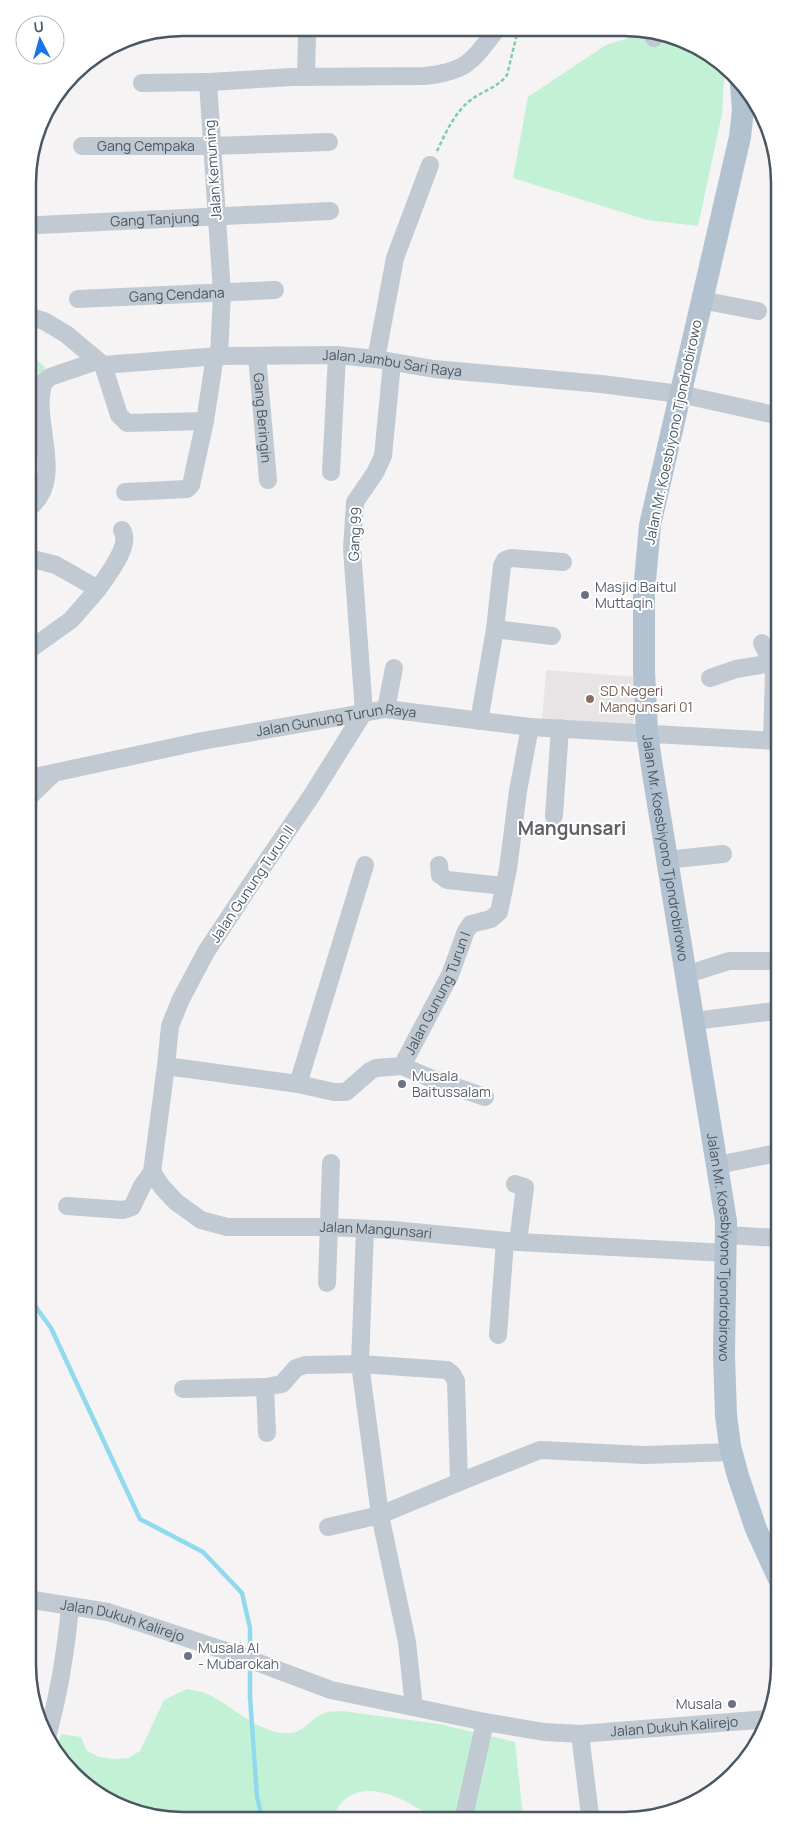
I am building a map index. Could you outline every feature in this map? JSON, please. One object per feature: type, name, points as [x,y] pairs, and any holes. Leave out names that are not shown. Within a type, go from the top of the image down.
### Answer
[{"type":"main road","name":"Jalan Mr. Koesbiyono Tjondrobirowo","points":[[741,96],[740,137],[650,525],[644,592],[644,661],[647,733],[666,860],[718,1165],[727,1244],[724,1355],[726,1415],[738,1476],[756,1529],[770,1560]]},
{"type":"street","points":[[142,83],[444,74],[454,71],[475,58],[493,36]]},
{"type":"street","points":[[306,77],[307,37]]},
{"type":"street","name":"Jalan Kemuning","points":[[125,492],[187,489],[193,481],[217,356],[222,293],[208,82]]},
{"type":"street","name":"Gang Cempaka","points":[[82,146],[211,146],[329,142]]},
{"type":"street","name":"Gang 99","points":[[364,712],[352,549],[355,502],[383,456],[384,361],[394,258],[430,165]]},
{"type":"street","name":"Gang Tanjung","points":[[39,225],[217,218],[330,211]]},
{"type":"street","name":"Gang Cendana","points":[[78,299],[275,290]]},
{"type":"street","points":[[701,300],[758,311]]},
{"type":"street","points":[[37,319],[66,334],[100,363],[119,415],[127,423],[205,421]]},
{"type":"street","points":[[331,472],[337,355]]},
{"type":"street","name":"Jalan Jambu Sari Raya","points":[[47,464],[41,397],[44,382],[50,377],[100,363],[217,356],[337,355],[513,377],[601,384],[680,394],[771,414]]},
{"type":"street","name":"Gang Beringin","points":[[257,356],[268,480]]},
{"type":"street","points":[[37,483],[47,464]]},
{"type":"street","points":[[37,500],[42,495],[46,481],[47,464]]},
{"type":"street","points":[[37,644],[70,620],[98,589],[112,569],[124,545],[125,534],[122,530]]},
{"type":"street","points":[[479,721],[502,566],[505,560],[518,557],[563,562]]},
{"type":"street","points":[[37,560],[56,565],[98,589]]},
{"type":"street","points":[[494,630],[552,636]]},
{"type":"street","points":[[762,643],[771,660]]},
{"type":"street","points":[[710,678],[736,669],[771,663]]},
{"type":"street","points":[[386,709],[394,668]]},
{"type":"street","name":"Jalan Gunung Turun Raya","points":[[37,777],[202,741],[386,709],[530,726],[771,741]]},
{"type":"street","name":"Jalan Gunung Turun II","points":[[166,1066],[170,1026],[181,999],[206,952],[310,798],[364,712]]},
{"type":"street","name":"Jalan Gunung Turun I","points":[[166,1066],[298,1084],[334,1092],[346,1092],[376,1068],[402,1066],[450,975],[466,931],[471,924],[491,920],[499,912],[530,726]]},
{"type":"street","points":[[554,816],[560,728]]},
{"type":"street","points":[[37,790],[54,774]]},
{"type":"street","points":[[666,860],[723,854]]},
{"type":"street","points":[[298,1084],[365,865]]},
{"type":"street","points":[[439,865],[440,876],[447,880],[504,886]]},
{"type":"street","points":[[686,975],[729,961],[768,961]]},
{"type":"street","points":[[694,1021],[770,1012]]},
{"type":"street","points":[[66,1206],[123,1210],[132,1207],[142,1186],[152,1172],[166,1066]]},
{"type":"street","points":[[402,1066],[485,1097]]},
{"type":"street","points":[[718,1165],[770,1154]]},
{"type":"street","points":[[327,1283],[331,1163]]},
{"type":"street","name":"Jalan Mangunsari","points":[[152,1172],[162,1187],[176,1202],[202,1220],[227,1226],[329,1227],[512,1241],[727,1244],[770,1239]]},
{"type":"street","points":[[498,1335],[512,1241],[525,1187],[515,1184]]},
{"type":"street","points":[[365,1229],[360,1364],[380,1515],[407,1642],[414,1707]]},
{"type":"street","points":[[183,1390],[265,1387],[282,1384],[296,1368],[305,1365],[360,1364],[447,1370],[456,1381],[459,1482]]},
{"type":"street","points":[[265,1387],[267,1433]]},
{"type":"street","points":[[328,1527],[380,1515],[540,1450],[645,1455],[732,1452]]},
{"type":"street","name":"Jalan Dukuh Kalirejo","points":[[36,1601],[108,1612],[235,1654],[331,1690],[485,1722],[544,1732],[580,1734],[760,1721]]},
{"type":"street","points":[[50,1726],[65,1650],[70,1606]]},
{"type":"street","points":[[465,1812],[485,1722]]},
{"type":"street","points":[[580,1734],[590,1812]]},
{"type":"path","points":[[430,165],[449,125],[464,106],[503,80],[507,75],[516,36]]},
{"type":"shaded area","name":"SD Negeri Mangunsari 01","points":[[546,670],[637,677],[633,727],[542,721]]},
{"type":"green space","points":[[632,37],[653,39],[689,51],[724,76],[722,114],[698,226],[647,220],[513,178],[528,97],[606,45]]},
{"type":"green space","points":[[37,360],[45,367],[44,375],[37,384]]},
{"type":"green space","points":[[37,474],[42,478],[37,486]]},
{"type":"green space","points":[[187,1689],[203,1692],[256,1724],[279,1733],[295,1732],[322,1714],[342,1711],[439,1724],[515,1742],[523,1812],[424,1812],[391,1795],[364,1791],[352,1795],[341,1803],[336,1812],[183,1812],[154,1809],[127,1801],[94,1781],[79,1769],[59,1742],[61,1734],[81,1737],[86,1750],[99,1757],[128,1758],[140,1751],[164,1700]]},
{"type":"waterway","points":[[36,1308],[51,1328],[140,1519],[203,1552],[242,1593],[250,1628],[250,1654]]},
{"type":"waterway","points":[[250,1664],[250,1697],[257,1797],[261,1812]]},
{"type":"place","name":"Masjid Baitul Muttaqin","points":[[585,595]]},
{"type":"place","name":"SD Negeri Mangunsari 01","points":[[590,699]]},
{"type":"place","name":"Musala Baitussalam","points":[[402,1084]]},
{"type":"place","name":"Musala Al - Mubarokah","points":[[188,1656]]},
{"type":"place","name":"Musala","points":[[732,1704]]},
{"type":"district","name":"Mangunsari","points":[[572,828]]}]
